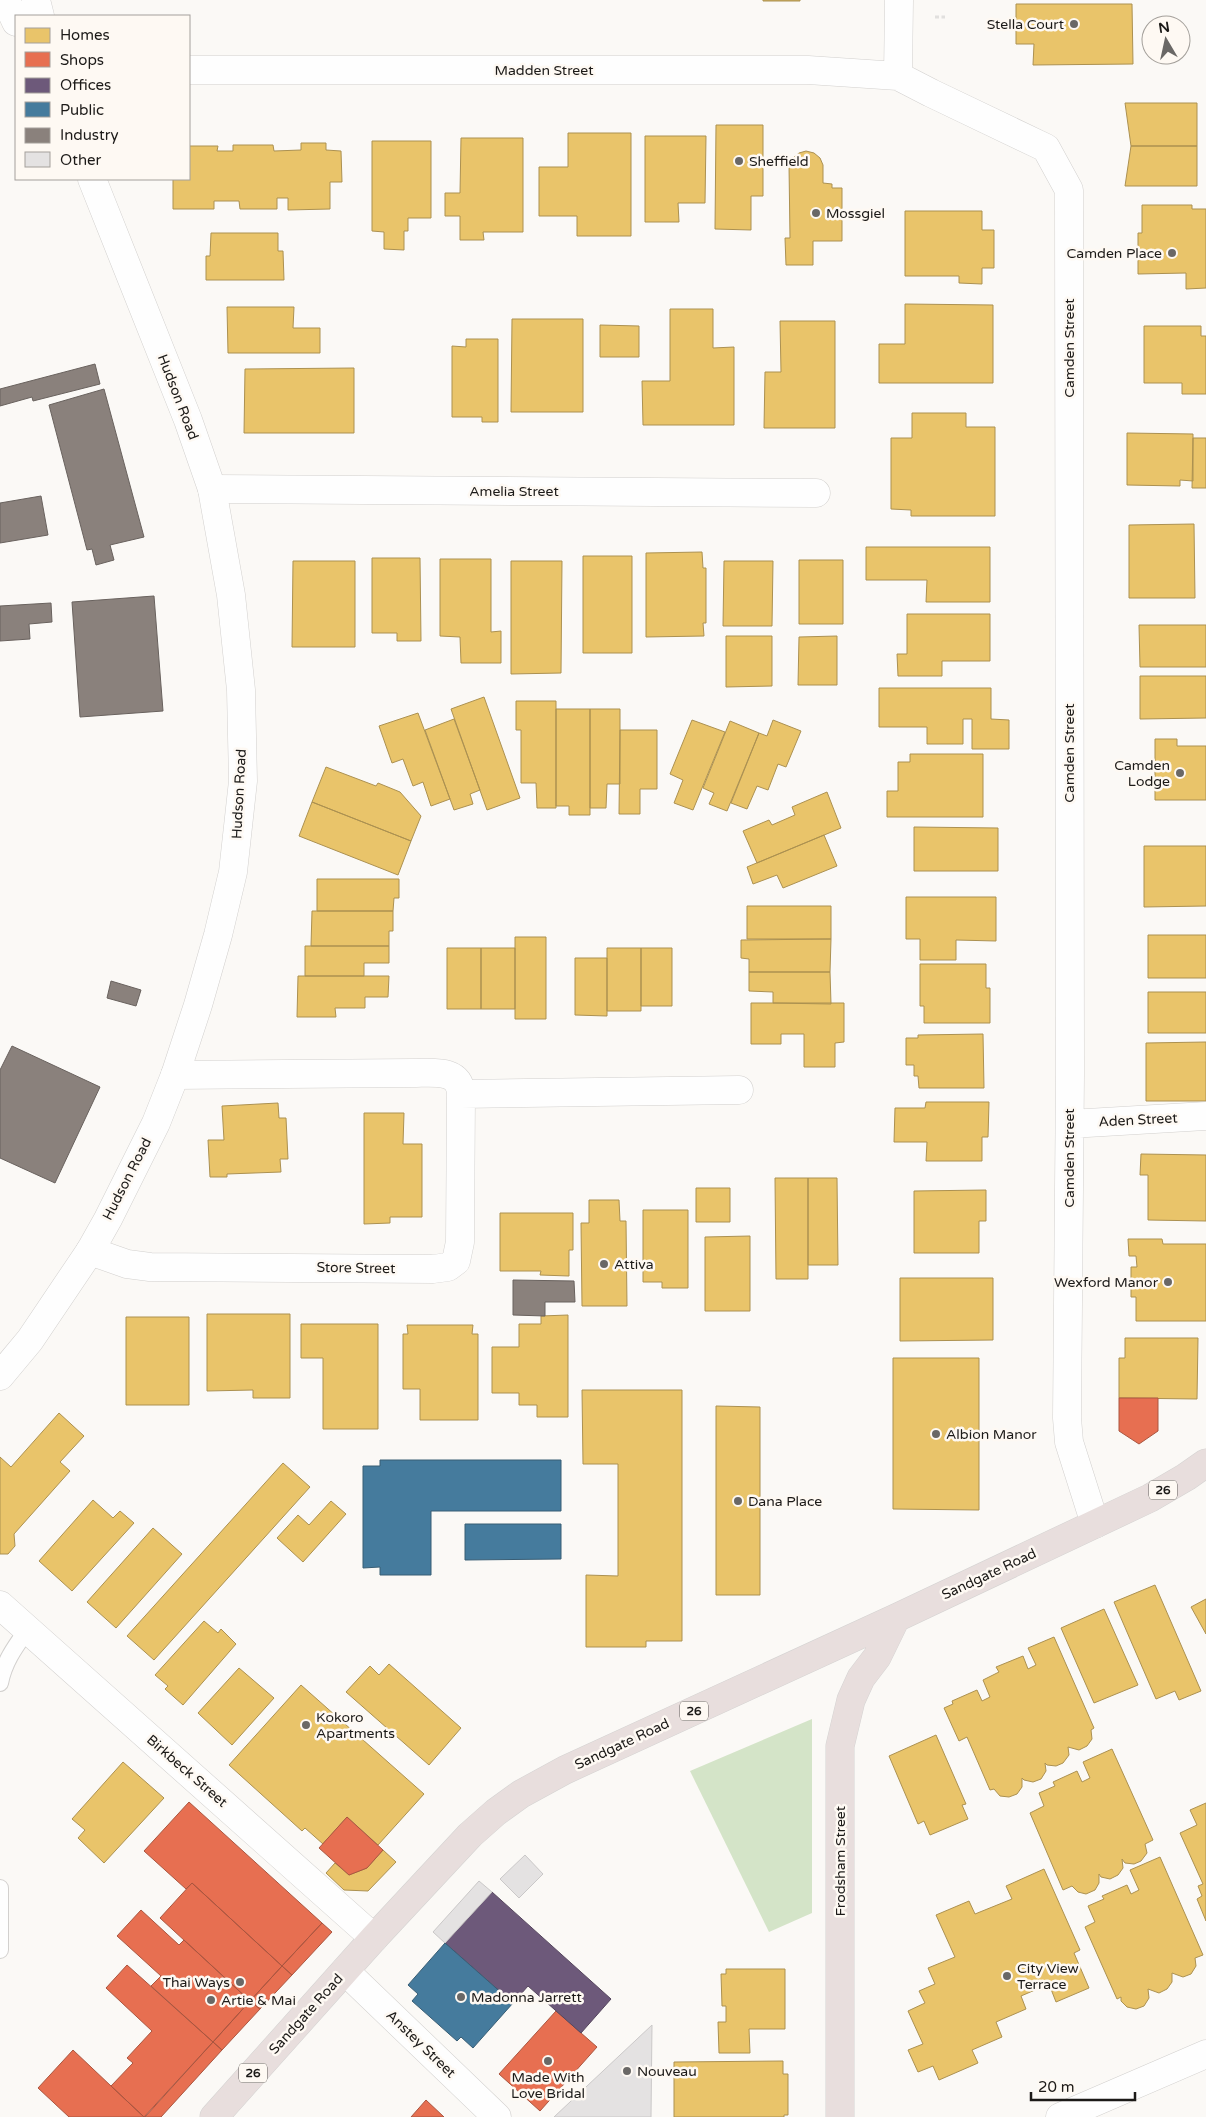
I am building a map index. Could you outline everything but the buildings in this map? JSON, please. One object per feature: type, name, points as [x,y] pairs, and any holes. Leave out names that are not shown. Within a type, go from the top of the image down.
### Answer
[{"type":"highway","name":"Sandgate Road","points":[[214,2117],[374,1938],[470,1836],[496,1812],[521,1794],[565,1770],[896,1618],[1150,1498],[1206,1463]]},
{"type":"highway","name":"Frodsham Street","points":[[840,2117],[840,1746],[851,1700],[862,1678],[877,1657],[896,1618]]},
{"type":"street","points":[[6,0],[15,20]]},
{"type":"street","points":[[36,0],[40,15]]},
{"type":"street","points":[[898,76],[899,0]]},
{"type":"street","name":"Madden Street","points":[[190,70],[808,70],[898,76]]},
{"type":"street","name":"Camden Street","points":[[898,76],[1046,148],[1069,190],[1070,1124],[1067,1418],[1069,1442],[1095,1524]]},
{"type":"street","name":"Hudson Road","points":[[0,1376],[30,1340],[90,1250],[156,1123],[175,1075],[203,989],[233,872],[243,781],[239,671],[231,595],[212,489],[188,420],[92,180]]},
{"type":"street","name":"Amelia Street","points":[[212,489],[816,493]]},
{"type":"street","points":[[175,1075],[442,1073],[451,1075],[457,1081],[461,1094],[739,1090]]},
{"type":"street","name":"Store Street","points":[[90,1250],[127,1264],[145,1266],[433,1269],[448,1267],[456,1261],[460,1242],[461,1094]]},
{"type":"street","name":"Aden Street","points":[[1070,1124],[1206,1116]]},
{"type":"street","name":"Birkbeck Street","points":[[0,1605],[374,1938]]},
{"type":"street","name":"Anstey Street","points":[[345,1971],[497,2117]]},
{"type":"street","points":[[1060,2117],[1206,2054]]},
{"type":"lane","points":[[0,1683],[2,1670],[14,1647],[27,1630]]},
{"type":"lane","points":[[0,1888],[0,1950]]},
{"type":"path","points":[[936,17],[945,17]]},
{"type":"green space","points":[[812,1719],[812,1913],[769,1932],[690,1771]]},
{"type":"place","name":"Stella Court","points":[[1074,24]]},
{"type":"place","name":"Sheffield","points":[[739,161]]},
{"type":"place","name":"Mossgiel","points":[[816,213]]},
{"type":"place","name":"Camden Place","points":[[1172,253]]},
{"type":"place","name":"Camden Lodge","points":[[1180,773]]},
{"type":"place","name":"Attiva","points":[[604,1264]]},
{"type":"place","name":"Wexford Manor","points":[[1168,1282]]},
{"type":"place","name":"Albion Manor","points":[[936,1434]]},
{"type":"place","name":"Dana Place","points":[[738,1501]]},
{"type":"place","name":"Kokoro Apartments","points":[[306,1725]]},
{"type":"place","name":"City View Terrace","points":[[1007,1976]]},
{"type":"place","name":"Thai Ways","points":[[240,1982]]},
{"type":"place","name":"Madonna Jarrett","points":[[461,1997]]},
{"type":"place","name":"Artie & Mai","points":[[211,2000]]},
{"type":"place","name":"Made With Love Bridal","points":[[548,2061]]},
{"type":"place","name":"Nouveau","points":[[627,2071]]}]
